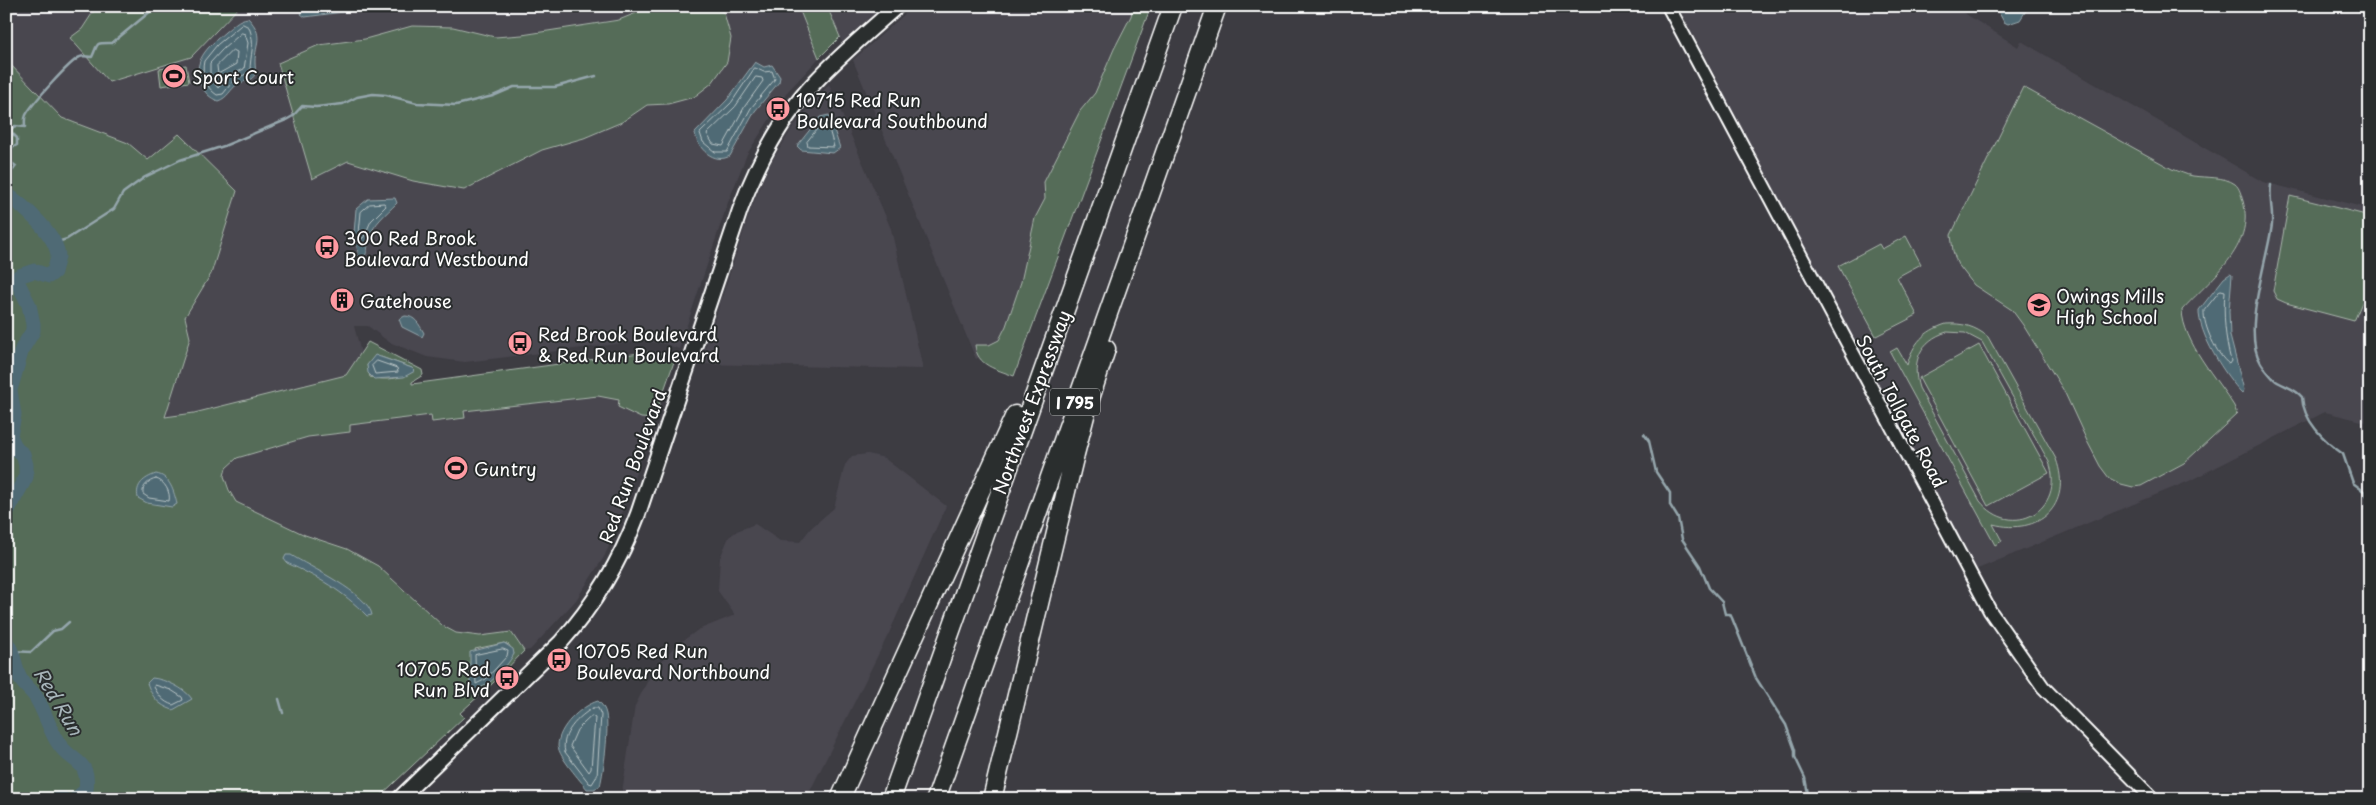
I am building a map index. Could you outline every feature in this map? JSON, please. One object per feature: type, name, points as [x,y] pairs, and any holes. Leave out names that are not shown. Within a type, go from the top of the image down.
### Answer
[{"type":"highway","name":"Northwest Expressway","points":[[891,799],[1004,477],[1074,288],[1172,6]]},
{"type":"highway","name":"I 795","points":[[936,799],[1217,6]]},
{"type":"highway","points":[[992,799],[1087,408],[1165,157]]},
{"type":"highway","points":[[840,799],[939,586],[1034,370],[1074,288]]},
{"type":"highway","points":[[853,799],[939,586]]},
{"type":"main road","name":"Red Run Boulevard","points":[[399,799],[560,642],[583,615],[604,585],[623,552],[638,514],[740,210],[756,170],[784,122],[815,82],[897,6]]},
{"type":"street","name":"South Tollgate Road","points":[[1668,6],[1990,612],[2043,687],[2153,799]]},
{"type":"shaded area","points":[[6,6],[97,6],[82,29],[191,57],[240,6],[653,6],[619,20],[522,35],[495,37],[453,27],[412,26],[365,39],[319,45],[278,63],[312,179],[348,161],[413,181],[464,190],[542,150],[584,138],[622,122],[647,105],[668,104],[724,13],[714,6],[798,6],[819,58],[788,91],[747,154],[727,205],[679,349],[666,344],[642,341],[465,362],[427,357],[389,342],[368,326],[354,326],[361,353],[346,375],[194,413],[164,417],[190,338],[185,317],[211,274],[148,160],[128,143],[62,118],[6,60]]},
{"type":"shaded area","points":[[827,6],[882,6],[842,42]]},
{"type":"shaded area","points":[[914,6],[1137,6],[1005,339],[976,359],[853,60]]},
{"type":"shaded area","name":"Owings Mills High School","points":[[1678,6],[1953,6],[2018,47],[2021,41],[2263,182],[2370,209],[2370,423],[2325,412],[2189,481],[1975,570]]},
{"type":"shaded area","points":[[829,84],[891,229],[923,369],[700,364],[751,209],[769,166],[793,127]]},
{"type":"shaded area","points":[[598,396],[620,400],[641,418],[654,419],[616,531],[604,557],[576,600],[530,650],[524,651],[511,632],[480,636],[456,633],[443,626],[378,566],[347,549],[305,535],[236,502],[224,476],[226,468],[237,458],[308,437],[350,432],[349,425],[432,415],[433,422],[464,418],[464,411]]},
{"type":"shaded area","points":[[868,454],[884,458],[946,506],[889,633],[806,799],[621,799],[635,706],[647,682],[674,647],[698,630],[735,615],[718,591],[720,558],[729,537],[737,531],[755,524],[780,541],[800,542],[811,528],[834,508],[845,465],[852,456]]},
{"type":"green space","points":[[97,6],[240,6],[191,57],[109,82],[70,38],[82,29]]},
{"type":"green space","points":[[653,6],[714,6],[724,13],[731,38],[727,62],[712,83],[694,97],[668,104],[647,105],[622,122],[584,138],[542,150],[464,190],[413,181],[348,161],[312,179],[278,63],[319,45],[365,39],[412,26],[453,27],[495,37],[522,35],[619,20]]},
{"type":"green space","points":[[798,6],[827,6],[840,37],[819,58]]},
{"type":"green space","points":[[1133,6],[1151,6],[1014,376],[994,369],[979,358],[975,345],[989,345],[999,340],[1006,326],[1021,282],[1035,218],[1045,199],[1044,182],[1080,111],[1095,93],[1131,16]]},
{"type":"green space","points":[[6,60],[62,118],[128,143],[148,160],[179,134],[237,191],[211,274],[185,317],[190,338],[165,417],[194,413],[346,375],[368,342],[422,370],[423,375],[412,382],[412,384],[647,352],[662,354],[675,359],[654,419],[641,418],[618,407],[619,400],[598,396],[464,411],[465,418],[432,422],[431,415],[350,425],[350,432],[308,437],[237,458],[226,468],[224,476],[236,502],[305,535],[347,549],[378,566],[443,626],[456,633],[480,636],[511,632],[524,651],[460,713],[464,717],[377,799],[6,799]],"holes":[[[381,357],[412,368],[414,371],[393,378],[370,377],[367,365]],[[504,643],[509,645],[514,654],[489,683],[475,649]]]},
{"type":"green space","name":"Sport Court","points":[[186,65],[189,82],[161,86],[159,69]]},
{"type":"green space","points":[[2023,87],[2172,169],[2190,175],[2231,181],[2238,188],[2243,201],[2245,218],[2243,233],[2237,248],[2228,262],[2182,310],[2188,335],[2194,347],[2234,406],[2237,414],[2184,463],[2141,486],[2133,487],[2121,484],[2109,478],[2100,466],[2087,441],[2064,391],[2023,325],[2012,310],[1974,285],[1957,263],[1953,251],[1951,235]]},
{"type":"green space","points":[[2290,196],[2370,216],[2370,294],[2366,293],[2354,321],[2277,299],[2273,291]]},
{"type":"green space","points":[[1906,236],[1921,264],[1897,277],[1917,315],[1876,336],[1838,266],[1879,244],[1882,249]]},
{"type":"green space","points":[[1946,324],[1963,325],[1978,330],[1988,337],[2056,459],[2060,476],[2060,491],[2056,503],[2048,514],[2038,521],[2025,526],[2010,527],[1993,524],[2002,541],[1995,545],[1890,352],[1897,348],[1907,365],[1909,357],[1920,339]],"holes":[[[1947,332],[1965,333],[1982,342],[2049,462],[2052,479],[2050,494],[2043,506],[2033,514],[2020,519],[2007,519],[1993,513],[1980,501],[1919,388],[1916,369],[1917,361],[1924,346],[1930,340]]]},
{"type":"green space","points":[[1979,345],[2049,473],[1988,506],[1919,378]]},
{"type":"water","points":[[306,6],[389,6],[305,17],[301,14]]},
{"type":"water","points":[[2000,6],[2029,6],[2020,20],[2008,24],[2004,22],[1998,11]]},
{"type":"water","points":[[248,18],[258,35],[255,74],[250,79],[238,84],[224,98],[218,101],[208,95],[201,85],[198,76],[200,62],[207,49],[219,38],[238,21]]},
{"type":"water","points":[[755,62],[764,67],[772,65],[780,77],[779,82],[755,111],[730,156],[724,158],[712,157],[699,144],[695,133],[727,100]]},
{"type":"water","points":[[829,115],[840,148],[833,153],[801,150],[797,146],[820,117]]},
{"type":"water","points":[[395,198],[397,203],[381,219],[371,233],[366,255],[359,257],[354,233],[356,209],[368,199]]},
{"type":"water","points":[[2230,274],[2232,275],[2229,311],[2230,336],[2244,390],[2242,393],[2214,354],[2203,330],[2199,310],[2224,278]]},
{"type":"water","points":[[405,316],[411,317],[416,321],[424,333],[422,337],[402,327],[399,319]]},
{"type":"water","points":[[375,355],[412,368],[415,371],[404,377],[374,379],[368,373],[367,365]]},
{"type":"water","points":[[156,474],[161,475],[171,485],[177,504],[172,507],[147,503],[138,498],[137,493],[141,483]]},
{"type":"water","points":[[286,555],[291,555],[350,590],[368,607],[372,615],[367,616],[330,585],[287,563],[284,559]]},
{"type":"water","points":[[504,643],[513,649],[514,654],[497,676],[486,685],[475,690],[470,686],[470,652]]},
{"type":"water","points":[[152,678],[174,685],[192,699],[173,710],[163,706],[153,696],[147,683]]},
{"type":"water","points":[[598,701],[605,710],[607,721],[604,760],[600,786],[594,789],[587,789],[566,762],[558,746],[562,732],[572,718],[585,707]]},
{"type":"waterway","points":[[6,151],[17,145],[17,138],[11,132],[11,129],[15,126],[25,127],[25,118],[29,110],[68,66],[81,56],[92,57],[98,44],[112,43],[157,6]]},
{"type":"waterway","points":[[54,243],[67,239],[114,209],[123,193],[145,177],[180,160],[224,146],[286,120],[293,116],[302,106],[316,107],[343,104],[357,97],[373,94],[386,95],[417,103],[456,105],[493,96],[514,87],[555,87],[596,76]]},
{"type":"waterway","points":[[6,159],[16,166],[13,170],[6,169]]},
{"type":"waterway","points":[[2271,185],[2272,224],[2255,315],[2254,333],[2256,350],[2261,363],[2268,373],[2276,381],[2302,397],[2303,406],[2310,422],[2329,443],[2343,454],[2353,483],[2365,492],[2368,499],[2367,509],[2370,513]]},
{"type":"waterway","name":"Red Run","points":[[6,194],[21,205],[46,230],[52,239],[58,257],[54,272],[49,276],[34,271],[19,276],[17,281],[29,305],[33,331],[22,349],[10,390],[14,415],[10,436],[16,449],[23,454],[26,465],[26,477],[6,513]]},
{"type":"waterway","points":[[1644,434],[1649,441],[1656,472],[1670,493],[1670,505],[1678,518],[1682,539],[1700,566],[1709,588],[1722,602],[1725,614],[1730,614],[1756,678],[1786,725],[1795,750],[1795,757],[1805,778],[1809,799]]},
{"type":"waterway","points":[[12,651],[31,652],[53,631],[61,629],[69,622]]},
{"type":"waterway","name":"Red Run","points":[[6,642],[20,678],[37,699],[57,741],[62,749],[82,766],[85,772],[86,790],[76,799]]},
{"type":"waterway","points":[[279,699],[283,713]]},
{"type":"place","name":"Sport Court","points":[[174,76]]},
{"type":"place","name":"10715 Red Run Boulevard Southbound","points":[[778,109]]},
{"type":"place","name":"300 Red Brook Boulevard Westbound","points":[[327,247]]},
{"type":"place","name":"Gatehouse","points":[[342,300]]},
{"type":"place","name":"Owings Mills High School","points":[[2039,305]]},
{"type":"place","name":"Red Brook Boulevard & Red Run Boulevard","points":[[520,343]]},
{"type":"place","name":"Guntry","points":[[456,468]]},
{"type":"place","name":"10705 Red Run Boulevard Northbound","points":[[559,660]]},
{"type":"place","name":"10705 Red Run Blvd","points":[[507,678]]}]
